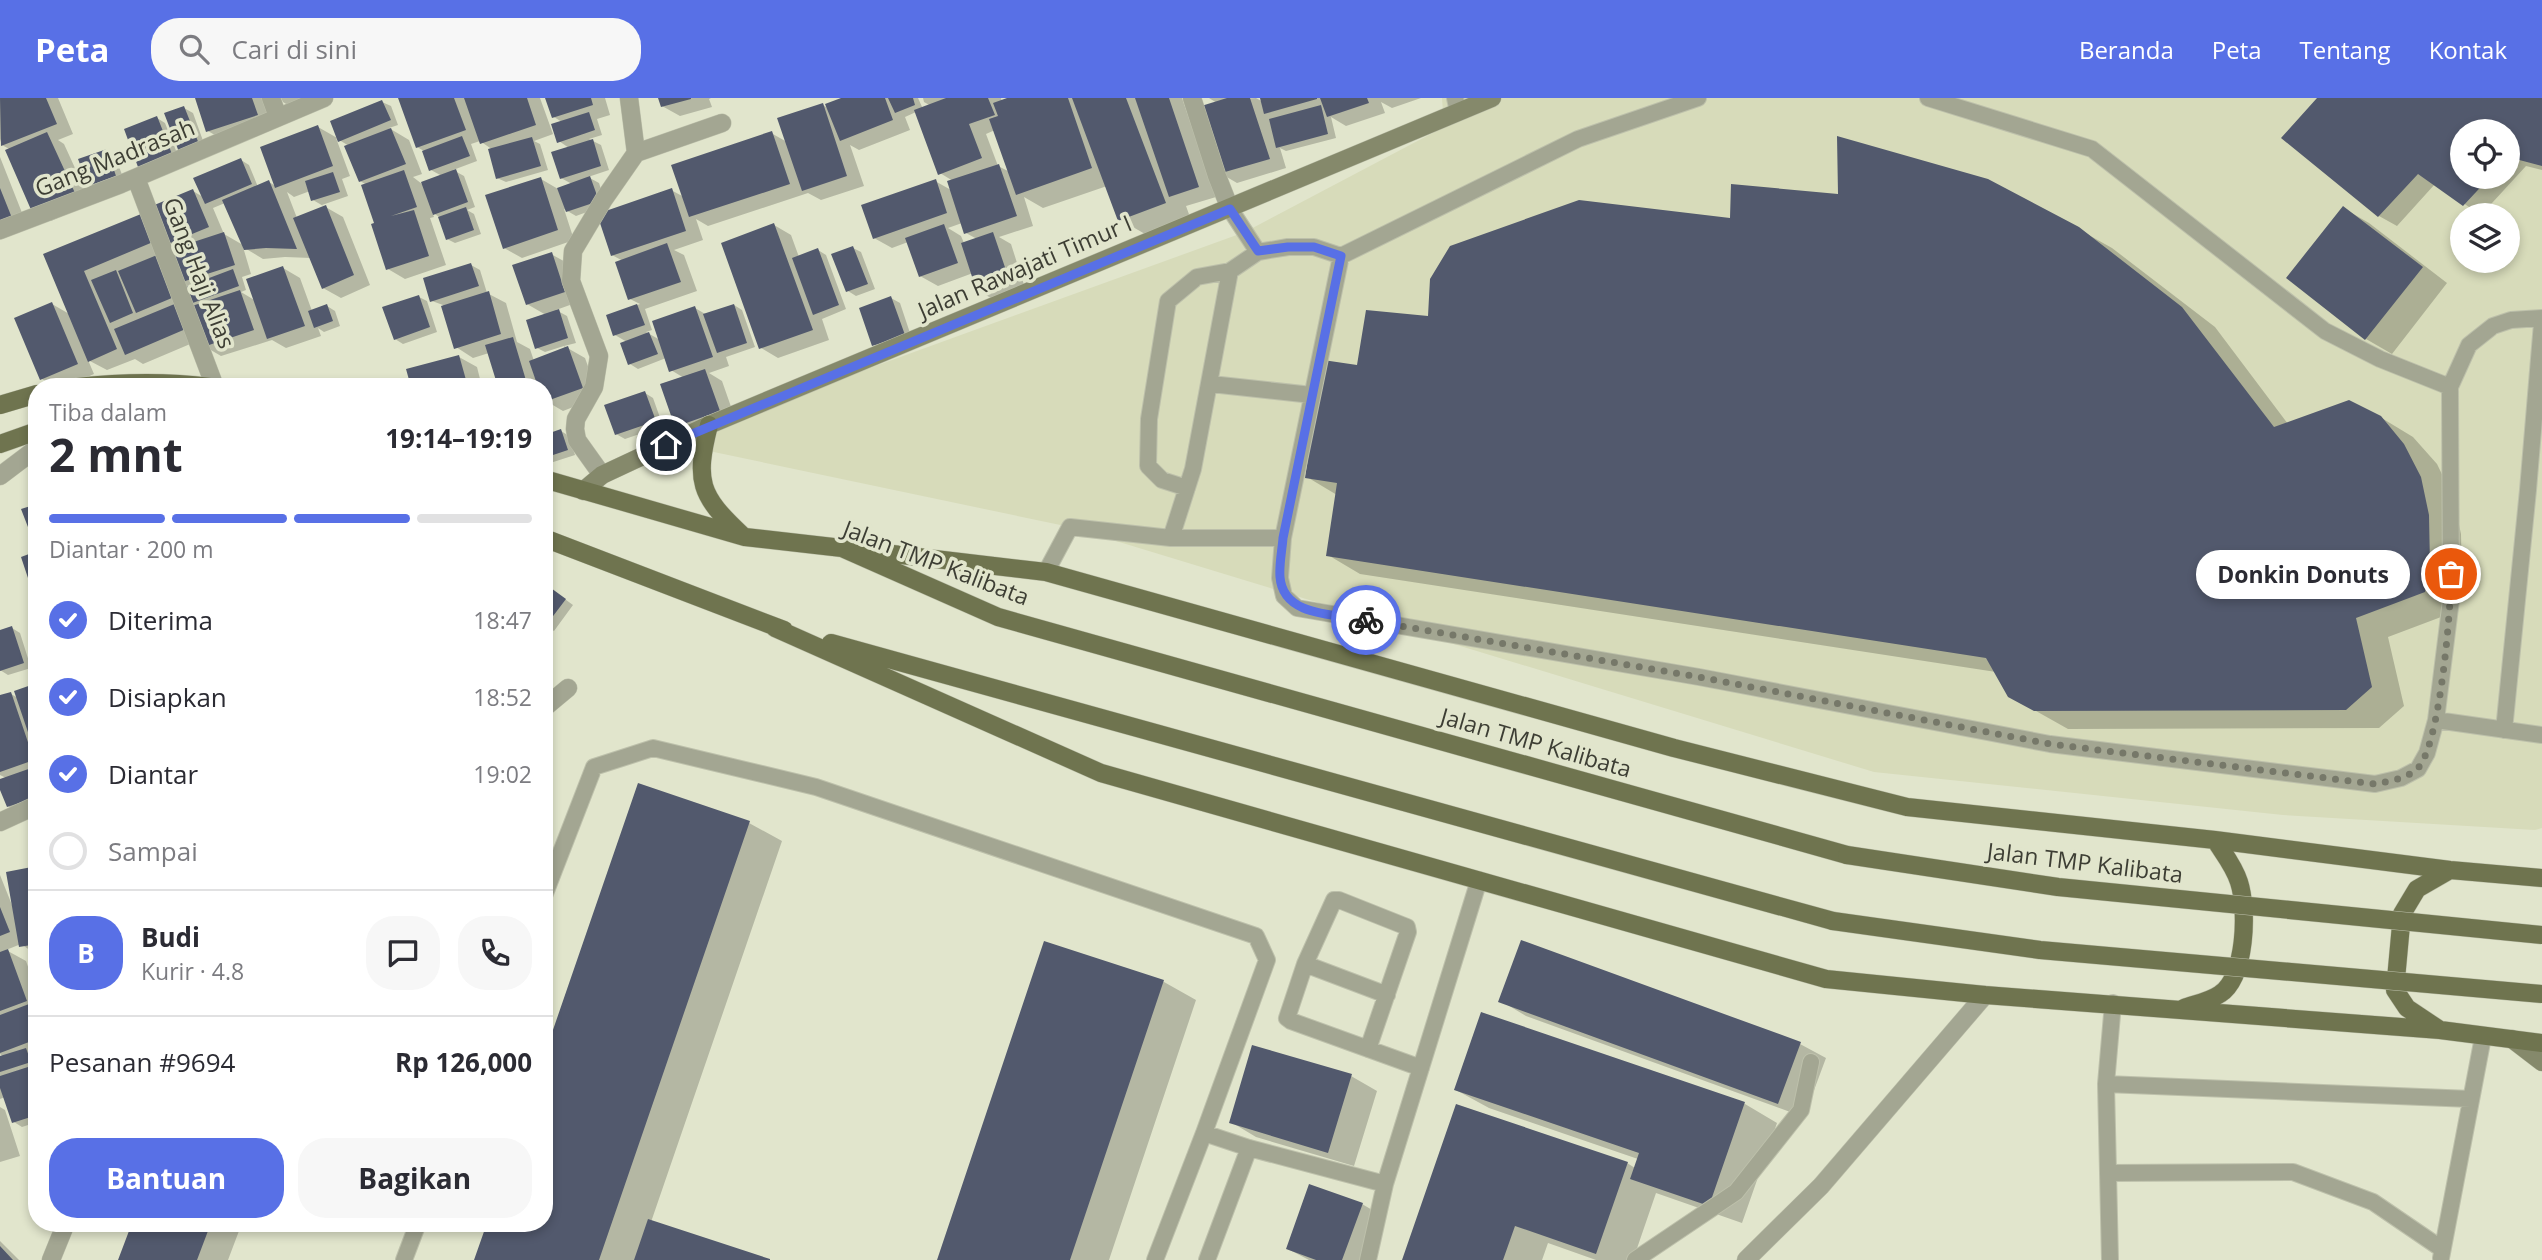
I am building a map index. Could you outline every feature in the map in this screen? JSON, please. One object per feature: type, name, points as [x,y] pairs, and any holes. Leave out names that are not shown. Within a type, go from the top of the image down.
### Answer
[{"type":"main road","points":[[0,403],[28,396]]},
{"type":"main road","points":[[709,425],[701,457],[702,486],[716,510],[745,537]]},
{"type":"main road","points":[[0,443],[28,434]]},
{"type":"main road","name":"Jalan TMP Kalibata","points":[[553,483],[745,537],[842,548],[998,617],[1847,855],[2058,887],[2542,935]]},
{"type":"main road","points":[[553,542],[775,628],[1101,773],[1826,979],[1985,995],[2440,1030],[2542,1043]]},
{"type":"main road","points":[[842,548],[1046,572],[1674,748],[1907,807],[2214,840],[2450,870],[2542,877]]},
{"type":"main road","points":[[775,628],[1833,921],[2040,950],[2542,994]]},
{"type":"main road","points":[[2179,1010],[2219,995],[2233,981],[2239,962],[2245,906],[2232,865],[2214,840]]},
{"type":"main road","points":[[2440,1030],[2407,1008],[2395,990],[2402,914],[2417,889],[2450,870]]},
{"type":"street","points":[[271,98],[278,117]]},
{"type":"street","name":"Gang Madrasah","points":[[0,230],[136,178],[324,98]]},
{"type":"street","points":[[629,98],[636,153]]},
{"type":"street","points":[[1192,98],[1230,209]]},
{"type":"street","name":"Jalan Rawajati Timur I","points":[[583,491],[602,475],[709,425],[1230,209],[1457,105],[1492,98]]},
{"type":"street","points":[[602,475],[578,440],[575,429],[576,419],[594,387],[598,356],[571,281],[573,251],[636,153],[722,123]]},
{"type":"street","name":"Gang Haji Alias","points":[[136,178],[172,267],[209,378]]},
{"type":"street","points":[[0,476],[28,455]]},
{"type":"street","points":[[553,700],[568,688]]},
{"type":"street","points":[[0,822],[28,809]]},
{"type":"street","points":[[1746,1260],[1821,1186],[1985,995]]},
{"type":"street","points":[[2512,1040],[2542,1062]]},
{"type":"street","points":[[51,1260],[62,1232]]},
{"type":"lane","points":[[1187,488],[1162,480],[1148,466],[1149,419],[1168,301],[1197,277],[1230,271],[1258,251],[1314,247],[1341,256],[1578,139],[1698,98]]},
{"type":"lane","points":[[1928,98],[2092,149],[2325,331],[2380,359],[2451,387]]},
{"type":"lane","points":[[1230,209],[1258,251]]},
{"type":"lane","points":[[1341,256],[1283,538],[1280,578],[1284,596],[1297,608],[1699,677],[2050,744],[2375,784],[2401,778],[2418,769],[2427,752],[2436,720],[2451,600],[2451,387],[2469,345],[2493,327],[2511,320],[2542,321],[2504,730]]},
{"type":"lane","points":[[1171,538],[1193,469],[1230,271]]},
{"type":"lane","points":[[1211,384],[1312,394]]},
{"type":"lane","points":[[1046,572],[1070,527],[1171,538],[1283,538]]},
{"type":"lane","points":[[2436,720],[2542,735]]},
{"type":"lane","points":[[553,872],[594,767],[653,748],[816,787],[1256,936],[1267,960],[1155,1260]]},
{"type":"lane","points":[[1368,1260],[1385,1184],[1479,880]]},
{"type":"lane","points":[[1368,1049],[1408,932],[1403,924],[1339,900],[1334,901],[1305,964],[1287,1018],[1368,1049],[1421,1068]]},
{"type":"lane","points":[[1305,964],[1387,995]]},
{"type":"lane","points":[[2110,1260],[2106,1084],[2113,1003]]},
{"type":"lane","points":[[2108,1173],[2293,1172],[2373,1202],[2441,1255],[2483,1037]]},
{"type":"lane","points":[[1635,1260],[1736,1192],[1801,1110],[1811,1062]]},
{"type":"lane","points":[[2106,1084],[2471,1099]]},
{"type":"lane","points":[[1204,1133],[1249,1148],[1385,1184]]},
{"type":"lane","points":[[1207,1260],[1249,1148]]},
{"type":"lane","points":[[404,1260],[415,1232]]},
{"type":"shaded area","points":[[1442,98],[2542,98],[2542,828],[2535,830],[2283,815],[1874,772],[1070,527],[666,442],[1245,232],[1444,127]]},
{"type":"building","points":[[0,98],[46,98],[57,124],[1,146]]},
{"type":"building","points":[[195,98],[252,98],[258,115],[206,132]]},
{"type":"building","points":[[398,98],[454,98],[466,130],[416,148]]},
{"type":"building","points":[[464,98],[527,98],[536,125],[480,144]]},
{"type":"building","points":[[545,98],[591,98],[593,105],[552,118]]},
{"type":"building","points":[[658,98],[691,98],[691,99],[661,107]]},
{"type":"building","points":[[841,98],[885,98],[893,120],[840,141],[825,104]]},
{"type":"building","points":[[888,98],[913,98],[915,105],[895,113]]},
{"type":"building","points":[[946,98],[988,98],[995,115],[969,124],[982,158],[938,175],[914,110]]},
{"type":"building","points":[[1007,98],[1068,98],[1092,168],[1016,195],[989,119],[998,116],[993,103]]},
{"type":"building","points":[[1072,98],[1126,98],[1166,203],[1118,221]]},
{"type":"building","points":[[1135,98],[1169,98],[1199,187],[1169,197]]},
{"type":"building","points":[[1227,98],[1250,98],[1270,159],[1218,174],[1198,107]]},
{"type":"building","points":[[1260,98],[1317,98],[1317,99],[1264,114]]},
{"type":"building","points":[[1320,98],[1367,98],[1369,103],[1327,117]]},
{"type":"building","points":[[2317,98],[2542,98],[2542,166],[2520,160],[2520,119],[2450,119],[2450,189],[2479,189],[2466,203],[2459,203],[2418,174],[2378,217],[2281,138]]},
{"type":"building","points":[[382,100],[391,120],[338,142],[330,121]]},
{"type":"building","points":[[823,103],[847,176],[802,191],[777,118]]},
{"type":"building","points":[[1321,105],[1328,134],[1276,148],[1269,119]]},
{"type":"building","points":[[184,106],[199,144],[179,152],[164,113]]},
{"type":"building","points":[[589,112],[595,130],[557,143],[551,124]]},
{"type":"building","points":[[157,116],[172,154],[138,167],[124,129]]},
{"type":"building","points":[[318,125],[333,166],[275,188],[260,147]]},
{"type":"building","points":[[391,128],[406,164],[359,182],[344,146]]},
{"type":"building","points":[[772,131],[790,184],[689,217],[671,165]]},
{"type":"building","points":[[47,132],[75,193],[32,212],[5,150]]},
{"type":"building","points":[[462,136],[470,156],[429,171],[422,151]]},
{"type":"building","points":[[1837,136],[1988,179],[2079,227],[2182,307],[2274,427],[2349,400],[2381,416],[2404,444],[2421,477],[2429,515],[2430,566],[2425,592],[2356,618],[2372,687],[2346,710],[2034,711],[2008,697],[1986,658],[1326,556],[1337,483],[1305,478],[1323,360],[1357,365],[1366,310],[1428,316],[1430,279],[1450,246],[1579,200],[1730,218],[1731,184],[1838,194]]},
{"type":"building","points":[[532,137],[541,166],[496,179],[488,149]]},
{"type":"building","points":[[593,139],[601,166],[560,179],[551,152]]},
{"type":"building","points":[[107,149],[116,176],[88,186],[78,159]]},
{"type":"building","points":[[241,158],[252,184],[205,204],[193,178]]},
{"type":"building","points":[[999,164],[1017,216],[964,234],[947,181]]},
{"type":"building","points":[[456,169],[468,202],[433,215],[421,182]]},
{"type":"building","points":[[404,170],[417,207],[391,216],[414,210],[429,256],[386,270],[361,185]]},
{"type":"building","points":[[333,172],[340,192],[311,201],[305,181]]},
{"type":"building","points":[[590,176],[599,201],[566,212],[557,188]]},
{"type":"building","points":[[541,177],[558,230],[503,249],[485,195]]},
{"type":"building","points":[[936,179],[947,213],[873,239],[861,205]]},
{"type":"building","points":[[269,180],[297,249],[244,250],[222,200]]},
{"type":"building","points":[[0,188],[12,218],[0,223]]},
{"type":"building","points":[[672,188],[686,231],[611,256],[597,214]]},
{"type":"building","points":[[193,189],[209,227],[168,244],[152,206]]},
{"type":"building","points":[[326,205],[354,275],[322,289],[293,218]]},
{"type":"building","points":[[2343,206],[2423,267],[2365,340],[2286,278]]},
{"type":"building","points":[[466,207],[474,230],[446,240],[438,217]]},
{"type":"building","points":[[141,214],[153,242],[84,271],[117,349],[88,362],[43,254]]},
{"type":"building","points":[[774,223],[813,330],[759,349],[721,243]]},
{"type":"building","points":[[944,224],[958,263],[919,277],[905,238]]},
{"type":"building","points":[[224,232],[235,265],[179,283],[169,250]]},
{"type":"building","points":[[993,232],[1010,282],[977,292],[961,243]]},
{"type":"building","points":[[667,243],[681,282],[628,300],[615,262]]},
{"type":"building","points":[[853,246],[868,284],[846,292],[831,254]]},
{"type":"building","points":[[818,248],[839,305],[813,315],[792,258]]},
{"type":"building","points":[[552,252],[565,292],[526,305],[512,265]]},
{"type":"building","points":[[162,253],[179,295],[136,313],[118,271]]},
{"type":"building","points":[[471,263],[479,286],[430,302],[423,278]]},
{"type":"building","points":[[283,266],[305,326],[267,339],[246,279]]},
{"type":"building","points":[[233,269],[239,286],[187,305],[180,289]]},
{"type":"building","points":[[116,270],[133,313],[110,323],[91,280]]},
{"type":"building","points":[[240,290],[254,330],[203,347],[189,307]]},
{"type":"building","points":[[489,291],[501,334],[454,349],[441,306]]},
{"type":"building","points":[[419,295],[430,327],[394,340],[382,307]]},
{"type":"building","points":[[891,296],[905,335],[872,346],[859,308]]},
{"type":"building","points":[[52,302],[78,364],[39,378],[14,318]]},
{"type":"building","points":[[177,303],[188,328],[125,355],[114,329]]},
{"type":"building","points":[[327,304],[333,321],[314,328],[308,311]]},
{"type":"building","points":[[637,304],[645,325],[613,336],[606,315]]},
{"type":"building","points":[[734,304],[747,343],[717,353],[703,314]]},
{"type":"building","points":[[695,306],[713,357],[669,372],[652,321]]},
{"type":"building","points":[[559,309],[568,338],[535,349],[526,320]]},
{"type":"building","points":[[649,332],[658,354],[628,365],[620,343]]},
{"type":"building","points":[[513,337],[525,378],[495,378],[485,345]]},
{"type":"building","points":[[568,346],[583,388],[553,399],[553,378],[535,378],[529,361]]},
{"type":"building","points":[[459,355],[465,378],[408,378],[406,369]]},
{"type":"building","points":[[705,369],[720,411],[675,427],[660,384]]},
{"type":"building","points":[[645,391],[656,421],[615,435],[604,405]]},
{"type":"building","points":[[561,429],[568,450],[553,455],[553,432]]},
{"type":"building","points":[[28,507],[28,527],[21,509]]},
{"type":"building","points":[[28,554],[28,578],[21,557]]},
{"type":"building","points":[[553,590],[566,599],[553,616]]},
{"type":"building","points":[[12,626],[24,663],[0,671],[0,630]]},
{"type":"building","points":[[28,686],[28,732],[14,691]]},
{"type":"building","points":[[11,692],[28,742],[28,762],[0,772],[0,695]]},
{"type":"building","points":[[28,769],[28,800],[7,807],[0,790],[0,779]]},
{"type":"building","points":[[638,783],[750,821],[599,1260],[474,1260],[484,1232],[553,1232],[553,1030]]},
{"type":"building","points":[[28,868],[28,946],[19,947],[6,872]]},
{"type":"building","points":[[0,907],[10,932],[0,936]]},
{"type":"building","points":[[1521,940],[1801,1042],[1778,1104],[1498,1002]]},
{"type":"building","points":[[1044,941],[1164,980],[1070,1260],[937,1260]]},
{"type":"building","points":[[8,949],[27,1001],[0,1011],[0,952]]},
{"type":"building","points":[[28,1004],[28,1042],[0,1053],[0,1015]]},
{"type":"building","points":[[1481,1012],[1745,1102],[1709,1206],[1630,1179],[1639,1153],[1454,1090]]},
{"type":"building","points":[[1252,1045],[1352,1074],[1328,1153],[1229,1123]]},
{"type":"building","points":[[26,1048],[28,1063],[0,1072],[0,1056]]},
{"type":"building","points":[[28,1067],[28,1118],[12,1123],[0,1088],[0,1076]]},
{"type":"building","points":[[1456,1104],[1628,1162],[1596,1254],[1515,1226],[1503,1260],[1402,1260]]},
{"type":"building","points":[[1309,1184],[1363,1203],[1342,1260],[1316,1260],[1286,1249]]},
{"type":"building","points":[[648,1219],[770,1259],[770,1260],[634,1260]]},
{"type":"building","points":[[129,1232],[208,1232],[197,1260],[118,1260]]},
{"type":"building","points":[[0,1246],[13,1260],[0,1260]]},
{"type":"way so far","points":[[1366,620],[1699,677],[2050,744],[2375,784],[2401,778],[2418,769],[2427,752],[2436,720],[2451,600],[2451,574]]},
{"type":"place","name":"Donkin Donuts","points":[[2451,574]]},
{"type":"route","points":[[666,445],[1230,209],[1258,251],[1314,247],[1341,256],[1283,538],[1280,578],[1284,596],[1297,608],[1366,620]]}]
